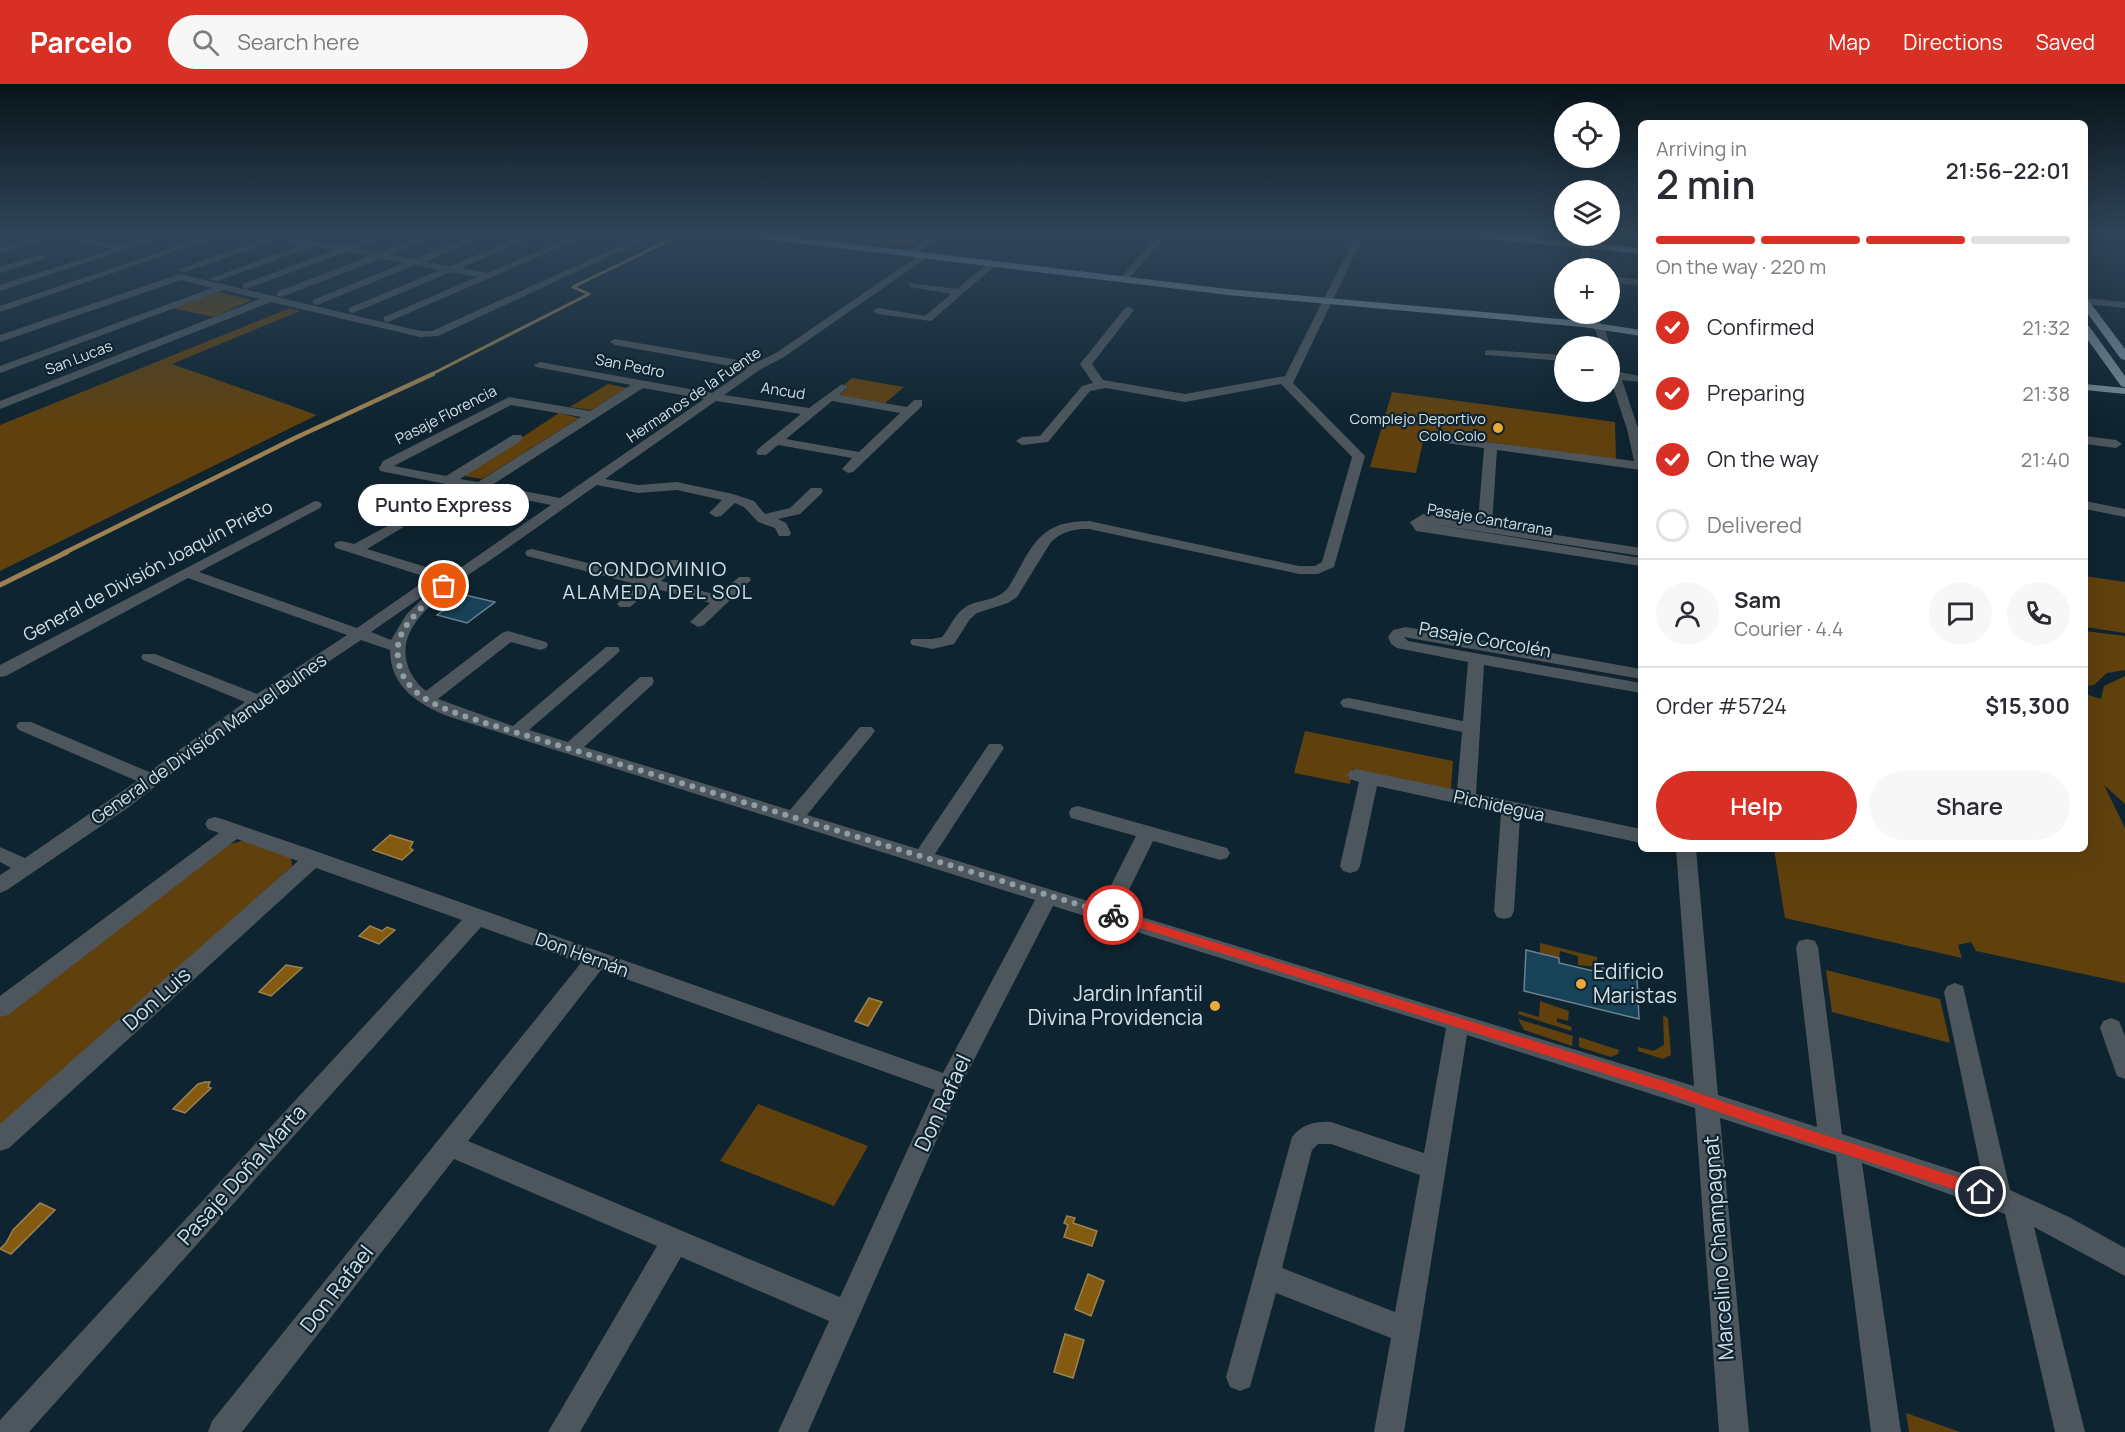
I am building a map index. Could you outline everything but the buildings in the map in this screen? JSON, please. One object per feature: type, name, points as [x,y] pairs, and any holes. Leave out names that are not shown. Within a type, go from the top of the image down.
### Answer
[{"type":"main road","points":[[1299,298],[1597,326],[1638,333]]},
{"type":"main road","points":[[2088,306],[2125,357]]},
{"type":"main road","points":[[2088,332],[2125,384]]},
{"type":"main road","points":[[2088,387],[2125,391]]},
{"type":"street","points":[[0,309],[33,298]]},
{"type":"street","points":[[0,339],[114,298]]},
{"type":"street","points":[[0,370],[180,298]]},
{"type":"street","points":[[265,298],[420,334],[434,334],[513,298]]},
{"type":"street","points":[[316,302],[326,298]]},
{"type":"street","points":[[353,310],[382,298]]},
{"type":"street","points":[[388,319],[436,298]]},
{"type":"street","name":"Hermanos de la Fuente","points":[[481,559],[757,367],[780,355],[863,298]]},
{"type":"street","points":[[878,311],[927,319],[952,298]]},
{"type":"street","points":[[918,642],[938,645],[948,641],[967,613],[984,605],[1003,601],[1012,595],[1047,536],[1059,527],[1069,525],[1089,525],[1299,570],[1323,569],[1329,564],[1359,456],[1287,384],[1330,298]]},
{"type":"street","name":"San Lucas","points":[[2,403],[268,299]]},
{"type":"street","points":[[0,301],[12,305]]},
{"type":"street","points":[[2088,302],[2125,305]]},
{"type":"street","points":[[1102,385],[1086,364],[1129,310]]},
{"type":"street","points":[[1597,326],[1601,336]]},
{"type":"street","points":[[615,342],[757,367]]},
{"type":"street","points":[[1489,353],[1554,357]]},
{"type":"street","name":"San Pedro","points":[[540,364],[714,397]]},
{"type":"street","points":[[1620,372],[1638,378]]},
{"type":"street","points":[[1022,441],[1044,439],[1086,387],[1102,385],[1185,398],[1289,379]]},
{"type":"street","points":[[481,486],[641,384]]},
{"type":"street","points":[[762,452],[842,387]]},
{"type":"street","points":[[1620,389],[1636,424],[1638,440]]},
{"type":"street","name":"Ancud","points":[[714,397],[811,412]]},
{"type":"street","points":[[830,397],[914,407],[848,469]]},
{"type":"street","name":"Pasaje Florencia","points":[[562,503],[385,468],[388,464],[509,401],[592,415]]},
{"type":"street","name":"Ancud","points":[[701,406],[797,423]]},
{"type":"street","points":[[1430,437],[1638,465]]},
{"type":"street","points":[[449,480],[517,438]]},
{"type":"street","points":[[2088,440],[2116,444]]},
{"type":"street","points":[[775,441],[861,456]]},
{"type":"street","points":[[1485,528],[1491,445]]},
{"type":"street","points":[[596,481],[638,489],[667,485],[734,498],[752,505],[757,514],[781,526],[784,533]]},
{"type":"street","points":[[650,498],[667,485]]},
{"type":"street","points":[[763,519],[795,511],[816,491]]},
{"type":"street","points":[[716,513],[734,498]]},
{"type":"street","name":"General de División Joaquín Prieto","points":[[0,672],[315,505]]},
{"type":"street","points":[[2088,507],[2125,513]]},
{"type":"street","name":"Pasaje Cantarrana","points":[[1638,552],[1423,518],[1417,522],[1421,528],[1638,562]]},
{"type":"street","points":[[382,520],[412,530]]},
{"type":"street","points":[[397,525],[348,547],[439,576]]},
{"type":"street","points":[[502,545],[722,601]]},
{"type":"street","points":[[481,559],[444,586],[424,605],[409,622],[398,647],[401,673],[415,692],[455,713],[1458,1023],[1839,1144],[2007,1202],[2060,1226],[2125,1263]]},
{"type":"street","name":"General de División Manuel Bulnes","points":[[0,885],[152,780],[188,750],[359,634],[439,576],[481,559]]},
{"type":"street","points":[[625,604],[674,562]]},
{"type":"street","points":[[187,573],[398,647]]},
{"type":"street","points":[[698,622],[744,580]]},
{"type":"street","name":"Pasaje Corcolén","points":[[1638,673],[1406,632],[1399,633],[1396,637],[1397,641],[1403,645],[1638,687]]},
{"type":"street","points":[[427,699],[508,636],[540,645]]},
{"type":"street","points":[[516,732],[612,650]]},
{"type":"street","points":[[149,657],[258,701]]},
{"type":"street","points":[[1466,798],[1476,658]]},
{"type":"street","points":[[571,749],[646,681]]},
{"type":"street","points":[[1349,703],[1471,728]]},
{"type":"street","points":[[25,726],[152,780]]},
{"type":"street","points":[[794,818],[866,731]]},
{"type":"street","points":[[922,858],[994,748]]},
{"type":"street","name":"Pichidegua","points":[[1350,866],[1362,777],[1638,835]]},
{"type":"street","points":[[1504,911],[1510,808]]},
{"type":"street","points":[[1078,813],[1220,853]]},
{"type":"street","name":"Don Hernán","points":[[0,1008],[225,827],[949,1085]]},
{"type":"street","points":[[1107,914],[1147,832]]},
{"type":"street","name":"Marcelino Champagnat","points":[[1686,852],[1734,1432]]},
{"type":"street","points":[[0,854],[27,867]]},
{"type":"street","name":"Don Luis","points":[[0,1140],[314,858]]},
{"type":"street","name":"Don Rafael","points":[[794,1432],[949,1085],[1048,896]]},
{"type":"street","name":"Pasaje Doña Marta","points":[[9,1432],[476,918]]},
{"type":"street","points":[[1807,947],[1886,1432]]},
{"type":"street","name":"Don Rafael","points":[[223,1432],[596,960]]},
{"type":"street","points":[[1955,992],[2007,1202],[2070,1432]]},
{"type":"street","points":[[1389,1432],[1458,1023]]},
{"type":"street","points":[[2111,1028],[2125,1069]]},
{"type":"street","points":[[1240,1377],[1301,1145],[1307,1136],[1318,1132],[1331,1133],[1434,1168]]},
{"type":"street","points":[[450,1145],[846,1314]]},
{"type":"street","points":[[563,1432],[675,1241]]},
{"type":"street","points":[[1267,1276],[1407,1330]]},
{"type":"shaded area","points":[[197,298],[252,300],[214,317],[171,308]]},
{"type":"shaded area","points":[[290,308],[300,311],[172,364],[317,415],[0,571],[0,425]]},
{"type":"shaded area","points":[[852,378],[904,387],[885,403],[839,396],[848,387],[843,386]]},
{"type":"shaded area","points":[[608,384],[627,388],[591,410],[570,407]]},
{"type":"shaded area","name":"Complejo Deportivo Colo Colo","points":[[1392,392],[1615,422],[1616,460],[1425,433],[1416,473],[1370,467]]},
{"type":"shaded area","points":[[559,413],[579,418],[482,479],[464,476]]},
{"type":"shaded area","points":[[2088,576],[2125,582],[2125,633],[2088,627]]},
{"type":"shaded area","points":[[2088,631],[2125,636],[2125,670],[2107,673],[2094,685],[2088,686]]},
{"type":"shaded area","points":[[2125,676],[2125,804],[2104,785],[2125,828],[2125,983],[1976,951],[1971,942],[1958,945],[1962,958],[1785,918],[1774,852],[2088,852],[2088,695],[2101,699],[2104,686]]},
{"type":"shaded area","points":[[1305,731],[1453,761],[1451,789],[1353,769],[1350,784],[1294,773]]},
{"type":"shaded area","points":[[390,835],[413,842],[410,848],[413,850],[402,860],[373,850]]},
{"type":"shaded area","points":[[241,841],[251,842],[291,857],[292,866],[0,1130],[0,1016],[224,846]]},
{"type":"shaded area","points":[[370,926],[382,931],[387,927],[395,930],[379,944],[359,936]]},
{"type":"shaded area","points":[[1540,943],[1597,957],[1597,967],[1578,965],[1578,956],[1560,951],[1559,958],[1540,953]]},
{"type":"shaded area","points":[[286,965],[302,968],[271,996],[259,992]]},
{"type":"shaded area","points":[[1826,970],[1940,999],[1950,1043],[1832,1012]]},
{"type":"shaded area","points":[[869,998],[882,1002],[868,1026],[855,1021]]},
{"type":"shaded area","points":[[1540,1001],[1569,1011],[1568,1021],[1557,1018],[1557,1022],[1572,1027],[1571,1031],[1518,1014],[1519,1011],[1539,1017]]},
{"type":"shaded area","points":[[1663,1015],[1668,1018],[1671,1055],[1663,1059],[1638,1051],[1638,1047],[1653,1051],[1664,1045]]},
{"type":"shaded area","points":[[1518,1019],[1573,1036],[1572,1046],[1524,1030]]},
{"type":"shaded area","points":[[1579,1037],[1619,1050],[1618,1054],[1611,1057],[1579,1047]]},
{"type":"shaded area","points":[[210,1082],[208,1087],[211,1088],[185,1113],[173,1109],[198,1084]]},
{"type":"shaded area","points":[[758,1104],[868,1146],[834,1206],[720,1161]]},
{"type":"shaded area","points":[[40,1203],[55,1210],[11,1254],[0,1249],[13,1230]]},
{"type":"shaded area","points":[[1067,1216],[1075,1218],[1073,1223],[1097,1231],[1092,1246],[1064,1237],[1068,1225],[1064,1223]]},
{"type":"shaded area","points":[[1088,1274],[1104,1281],[1091,1316],[1075,1309]]},
{"type":"shaded area","points":[[1065,1334],[1084,1340],[1073,1378],[1054,1372]]},
{"type":"shaded area","points":[[1906,1413],[1960,1432],[1909,1432]]},
{"type":"waterway","points":[[430,375],[581,298]]},
{"type":"waterway","points":[[64,553],[295,438],[433,374]]},
{"type":"waterway","points":[[0,585],[67,552]]},
{"type":"way so far","points":[[444,586],[409,622],[398,647],[401,673],[415,692],[431,702],[455,713],[629,768],[1113,915]]},
{"type":"place","name":"Complejo Deportivo Colo Colo","points":[[1498,428]]},
{"type":"place","name":"Punto Express","points":[[444,586]]},
{"type":"place","name":"Edificio Maristas","points":[[1581,984]]},
{"type":"place","name":"Jardin Infantil Divina Providencia","points":[[1215,1006]]},
{"type":"district","name":"CONDOMINIO ALAMEDA DEL SOL","points":[[658,580]]},
{"type":"route","points":[[1113,915],[1667,1088],[1742,1115],[1928,1173],[1981,1192]]}]
